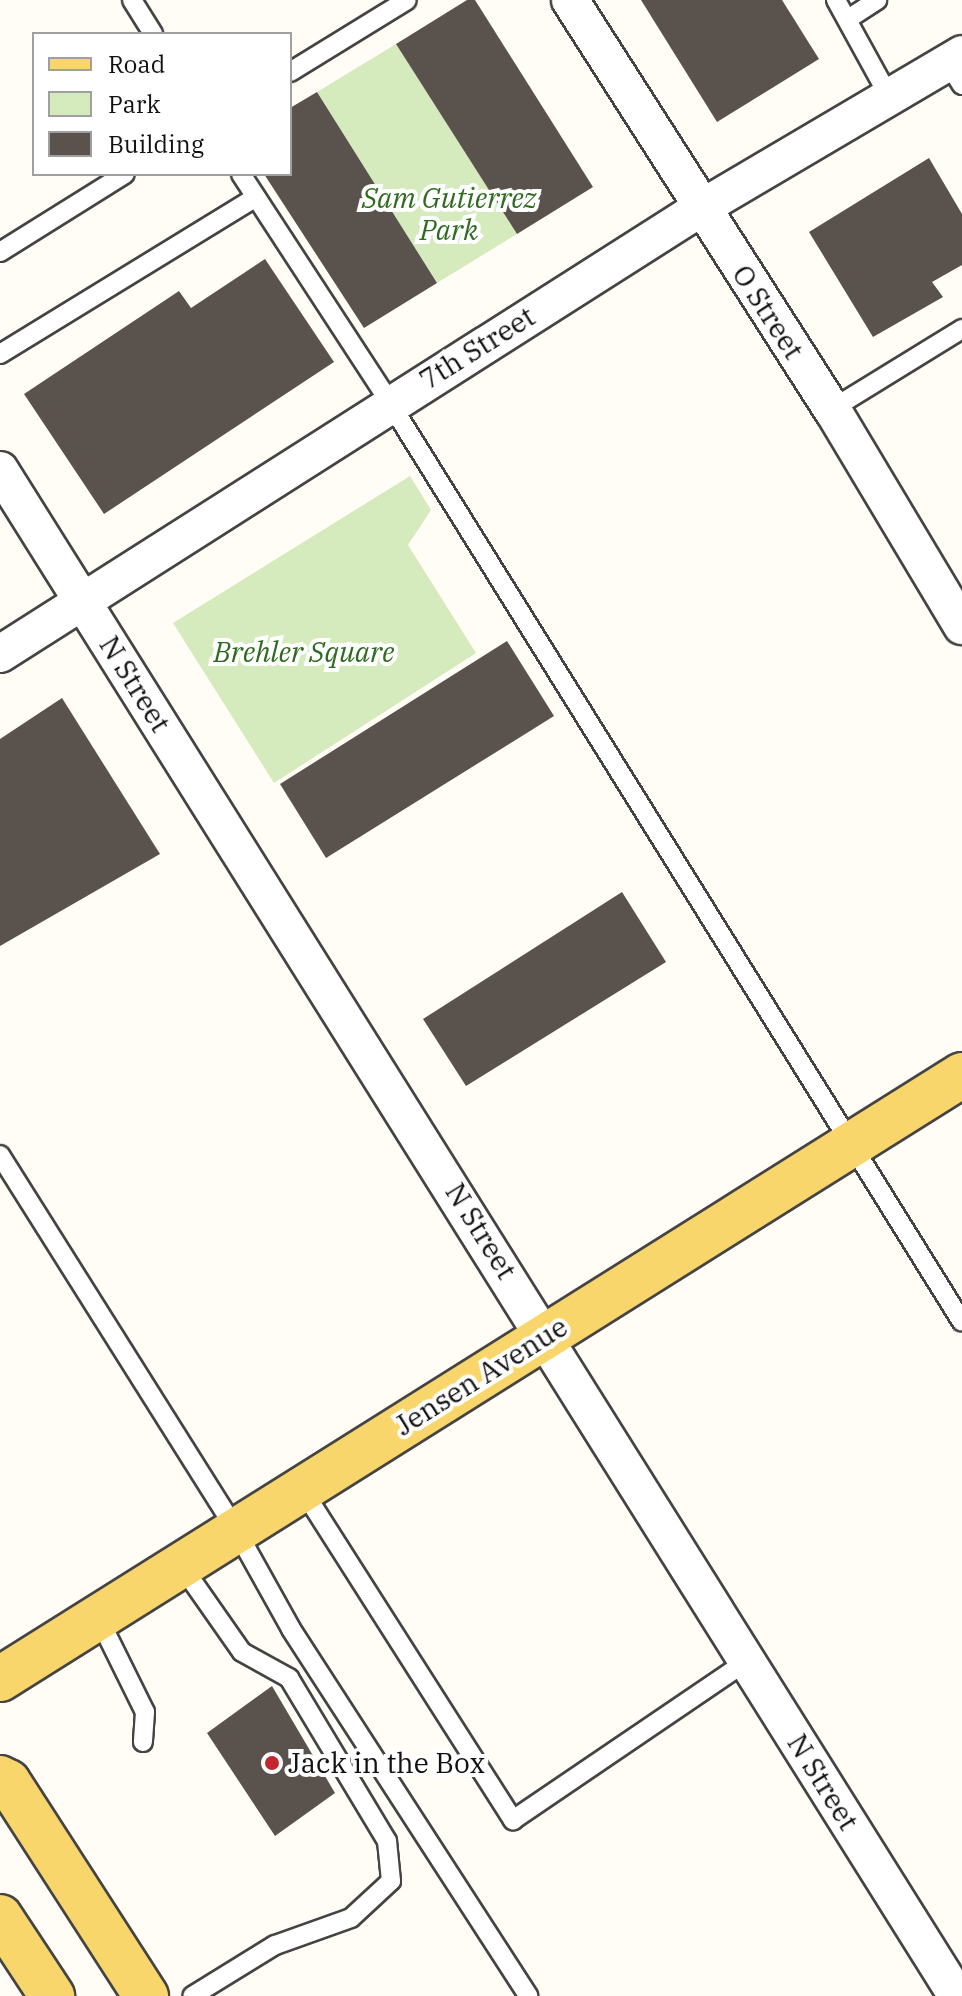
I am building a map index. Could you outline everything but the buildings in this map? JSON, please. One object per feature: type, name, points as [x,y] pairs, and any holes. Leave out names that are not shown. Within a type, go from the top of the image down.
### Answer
[{"type":"main road","name":"Jensen Avenue","points":[[0,1679],[962,1075]]},
{"type":"main road","points":[[0,1778],[8,1782],[146,1996]]},
{"type":"main road","points":[[0,1917],[52,1996]]},
{"type":"street","name":"O Street","points":[[570,0],[832,409],[962,626]]},
{"type":"street","name":"7th Street","points":[[0,654],[390,403],[701,208],[891,100],[957,68]]},
{"type":"street","name":"N Street","points":[[0,470],[547,1336],[957,1996]]},
{"type":"lane","points":[[132,0],[152,32]]},
{"type":"lane","points":[[292,71],[407,0]]},
{"type":"lane","points":[[836,0],[891,100]]},
{"type":"lane","points":[[848,19],[877,0]]},
{"type":"lane","points":[[0,252],[122,176]]},
{"type":"lane","points":[[242,176],[390,403],[848,1146],[962,1322]]},
{"type":"lane","points":[[0,354],[256,197]]},
{"type":"lane","points":[[832,409],[962,329]]},
{"type":"lane","points":[[0,1155],[236,1530],[291,1629],[528,1996]]},
{"type":"lane","points":[[302,1489],[513,1820],[747,1661]]},
{"type":"lane","points":[[181,1565],[242,1652],[289,1678],[387,1841],[391,1881],[351,1918],[275,1945],[192,1996]]},
{"type":"lane","points":[[98,1617],[145,1712],[143,1742]]},
{"type":"green space","name":"Sam Gutierrez Park","points":[[396,44],[517,234],[437,283],[317,92]]},
{"type":"green space","name":"Brehler Square","points":[[410,476],[431,510],[408,545],[476,653],[274,783],[173,623]]},
{"type":"place","name":"Jack in the Box","points":[[272,1763]]}]
